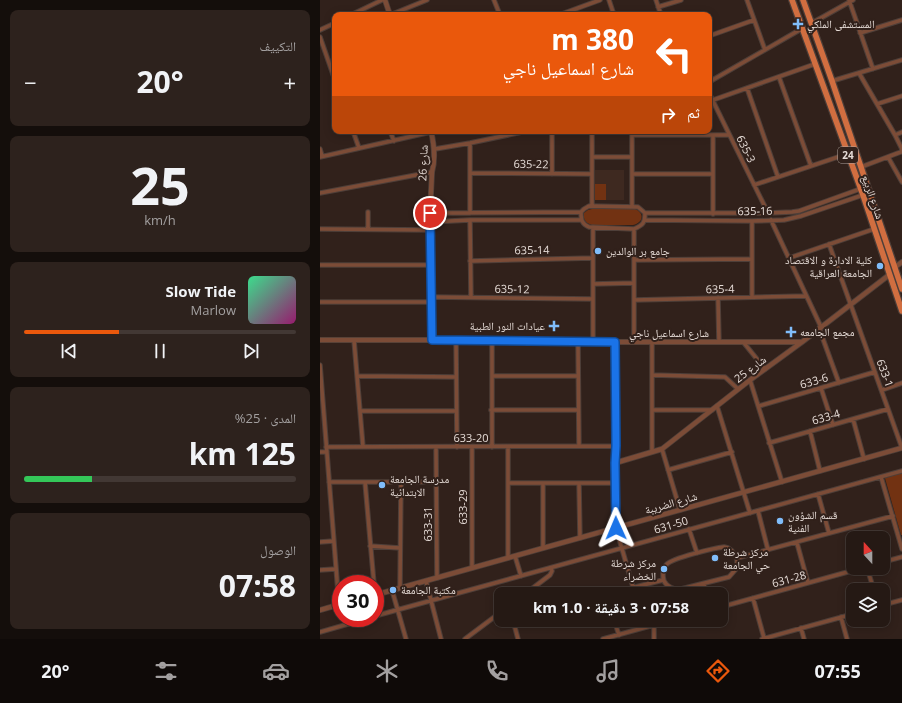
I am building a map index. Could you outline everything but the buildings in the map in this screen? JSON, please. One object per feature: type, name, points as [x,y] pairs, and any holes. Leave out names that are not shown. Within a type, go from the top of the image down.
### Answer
[{"type":"main road","name":"شارع الربيع","points":[[792,0],[863,195],[889,275],[899,297],[902,308]]},
{"type":"main road","name":"شارع الربيع","points":[[803,0],[847,124],[902,289]]},
{"type":"main road","points":[[828,98],[839,124],[842,126],[847,124]]},
{"type":"main road","points":[[840,134],[844,133],[847,135],[860,164]]},
{"type":"street","points":[[357,12],[383,0],[389,12]]},
{"type":"street","points":[[396,12],[418,1],[427,0]]},
{"type":"street","points":[[494,0],[499,12]]},
{"type":"street","points":[[566,12],[600,0]]},
{"type":"street","points":[[609,0],[613,12]]},
{"type":"street","points":[[656,0],[659,12]]},
{"type":"street","points":[[658,7],[681,0]]},
{"type":"street","points":[[747,0],[765,50]]},
{"type":"street","points":[[812,23],[850,1],[873,69]]},
{"type":"street","points":[[712,35],[754,20]]},
{"type":"street","points":[[860,33],[902,20]]},
{"type":"street","points":[[320,30],[332,24]]},
{"type":"street","points":[[712,80],[803,28]]},
{"type":"street","points":[[320,37],[332,71]]},
{"type":"street","points":[[832,82],[902,60]]},
{"type":"street","points":[[713,100],[815,64]]},
{"type":"street","points":[[859,73],[902,148],[898,153],[888,157],[860,164]]},
{"type":"street","points":[[779,77],[811,166]]},
{"type":"street","points":[[747,88],[778,177]]},
{"type":"street","points":[[877,104],[902,96]]},
{"type":"street","name":"635-3","points":[[713,100],[768,214]]},
{"type":"street","points":[[894,134],[902,132]]},
{"type":"street","points":[[354,134],[358,148]]},
{"type":"street","points":[[391,134],[394,141]]},
{"type":"street","points":[[320,149],[321,157],[423,134]]},
{"type":"street","name":"شارع 26","points":[[431,134],[435,149],[430,213],[432,340]]},
{"type":"street","points":[[435,149],[513,134]]},
{"type":"street","points":[[552,134],[552,174]]},
{"type":"street","points":[[592,134],[592,206]]},
{"type":"street","points":[[632,134],[632,206]]},
{"type":"street","points":[[672,134],[729,135]]},
{"type":"street","points":[[713,135],[713,214]]},
{"type":"street","points":[[470,143],[470,213]]},
{"type":"street","points":[[754,185],[847,154]]},
{"type":"street","points":[[592,157],[632,157]]},
{"type":"street","points":[[888,157],[902,182]]},
{"type":"street","points":[[320,193],[432,172]]},
{"type":"street","name":"635-22","points":[[470,173],[592,174]]},
{"type":"street","points":[[632,174],[713,174]]},
{"type":"street","name":"635-16","points":[[645,214],[768,214],[795,212],[860,189]]},
{"type":"street","name":"635-16","points":[[645,220],[752,221],[796,218],[863,195]]},
{"type":"street","points":[[430,213],[581,212],[589,206],[632,206],[638,207],[645,214],[645,220],[634,229],[589,227],[586,226],[581,220],[581,212]]},
{"type":"street","points":[[368,212],[368,230]]},
{"type":"street","points":[[430,222],[470,220],[581,220]]},
{"type":"street","points":[[470,220],[471,297]]},
{"type":"street","points":[[771,220],[820,328],[839,383]]},
{"type":"street","points":[[752,221],[752,297]]},
{"type":"street","points":[[593,227],[593,342]]},
{"type":"street","points":[[320,229],[430,230]]},
{"type":"street","points":[[634,229],[634,342]]},
{"type":"street","points":[[789,258],[874,229]]},
{"type":"street","name":"633-1","points":[[830,244],[902,448]]},
{"type":"street","name":"635-14","points":[[470,261],[593,258]]},
{"type":"street","points":[[634,260],[752,259]]},
{"type":"street","points":[[894,268],[902,262]]},
{"type":"street","points":[[320,265],[431,265]]},
{"type":"street","name":"شارع 25","points":[[615,463],[662,449],[738,389],[889,275]]},
{"type":"street","points":[[593,284],[634,283]]},
{"type":"street","name":"635-4","points":[[634,300],[806,296]]},
{"type":"street","name":"635-12","points":[[320,302],[471,297],[593,299]]},
{"type":"street","points":[[718,298],[719,342]]},
{"type":"street","name":"شارع اسماعيل ناجي","points":[[320,340],[492,340],[744,343],[802,342]]},
{"type":"street","points":[[354,340],[363,447]]},
{"type":"street","points":[[456,340],[457,447]]},
{"type":"street","points":[[492,340],[492,447]]},
{"type":"street","points":[[578,342],[579,446]]},
{"type":"street","points":[[615,342],[616,528],[633,587],[663,580]]},
{"type":"street","points":[[652,342],[652,452]]},
{"type":"street","points":[[744,343],[765,369]]},
{"type":"street","points":[[320,365],[337,575]]},
{"type":"street","name":"633-6","points":[[759,406],[875,372]]},
{"type":"street","points":[[652,375],[725,377],[738,389]]},
{"type":"street","points":[[357,376],[456,377]]},
{"type":"street","points":[[492,376],[578,376]]},
{"type":"street","points":[[750,380],[782,482]]},
{"type":"street","points":[[882,390],[902,383]]},
{"type":"street","points":[[821,388],[832,425]]},
{"type":"street","points":[[717,406],[750,513]]},
{"type":"street","name":"633-4","points":[[770,443],[888,409]]},
{"type":"street","points":[[491,410],[578,410]]},
{"type":"street","points":[[652,410],[712,410]]},
{"type":"street","points":[[360,411],[456,411]]},
{"type":"street","points":[[853,419],[864,459]]},
{"type":"street","points":[[810,431],[820,471]]},
{"type":"street","name":"633-20","points":[[326,447],[616,446]]},
{"type":"street","name":"633-31","points":[[436,447],[437,578]]},
{"type":"street","name":"633-29","points":[[472,447],[472,568]]},
{"type":"street","points":[[508,447],[508,558]]},
{"type":"street","name":"شارع الضريبة","points":[[384,592],[902,448]]},
{"type":"street","points":[[662,449],[680,510]]},
{"type":"street","points":[[320,452],[327,452]]},
{"type":"street","points":[[668,470],[732,452]]},
{"type":"street","name":"631-50","points":[[384,614],[902,471]]},
{"type":"street","points":[[881,477],[902,549]]},
{"type":"street","points":[[329,482],[436,482]]},
{"type":"street","points":[[365,482],[373,575]]},
{"type":"street","points":[[400,588],[401,482]]},
{"type":"street","points":[[508,483],[615,483]]},
{"type":"street","points":[[542,483],[543,548]]},
{"type":"street","points":[[579,483],[580,538]]},
{"type":"street","points":[[818,494],[829,533]]},
{"type":"street","points":[[758,511],[768,550]]},
{"type":"street","points":[[737,558],[893,516]]},
{"type":"street","points":[[689,529],[697,553]]},
{"type":"street","points":[[320,542],[334,541]]},
{"type":"street","points":[[797,543],[808,583]]},
{"type":"street","points":[[370,546],[400,548]]},
{"type":"street","points":[[724,547],[732,551],[737,558],[738,566],[729,577],[677,590],[668,586],[663,580],[663,570],[669,563],[676,559],[724,547]]},
{"type":"street","points":[[514,556],[521,576]]},
{"type":"street","points":[[890,560],[902,557]]},
{"type":"street","points":[[534,587],[550,575],[552,571],[551,568]]},
{"type":"street","points":[[320,570],[336,569]]},
{"type":"street","name":"631-28","points":[[728,604],[846,572]]},
{"type":"street","points":[[426,581],[442,639]]},
{"type":"street","points":[[392,590],[406,639]]},
{"type":"street","points":[[753,598],[763,639],[846,616]]},
{"type":"street","points":[[890,603],[902,600]]},
{"type":"street","points":[[320,610],[332,607]]},
{"type":"street","points":[[465,639],[494,617]]},
{"type":"street","points":[[841,617],[847,639]]},
{"type":"street","points":[[320,632],[338,627]]},
{"type":"street","points":[[515,627],[518,639]]},
{"type":"street","points":[[616,627],[618,635]]},
{"type":"street","points":[[603,639],[647,627]]},
{"type":"street","points":[[654,627],[654,639]]},
{"type":"street","points":[[801,628],[804,639]]},
{"type":"shaded area","points":[[595,170],[624,170],[624,200],[595,200]]},
{"type":"shaded area","points":[[595,184],[606,184],[606,200],[595,200]]},
{"type":"shaded area","points":[[592,209],[635,209],[640,213],[642,218],[639,222],[633,225],[592,225],[585,221],[584,213]]},
{"type":"shaded area","points":[[902,473],[902,535],[901,535],[885,478]]},
{"type":"place","name":"المستشفى الملكي","points":[[798,24]]},
{"type":"place","name":"جامع بر الوالدين","points":[[598,251]]},
{"type":"place","name":"كلية الادارة و الاقتصاد الجامعة العراقية","points":[[880,266]]},
{"type":"place","name":"عيادات النور الطبية","points":[[554,326]]},
{"type":"place","name":"مجمع الجامعه","points":[[791,332]]},
{"type":"place","name":"مدرسة الجامعة الابتدائية","points":[[382,485]]},
{"type":"place","name":"قسم الشؤون الفنية","points":[[780,521]]},
{"type":"place","name":"مركز شرطة حي الجامعة","points":[[715,558]]},
{"type":"place","name":"مركز شرطة الخضراء","points":[[664,569]]},
{"type":"place","name":"مكتبة الجامعة","points":[[393,590]]},
{"type":"route","points":[[430,213],[432,340],[615,342],[616,528]]}]
